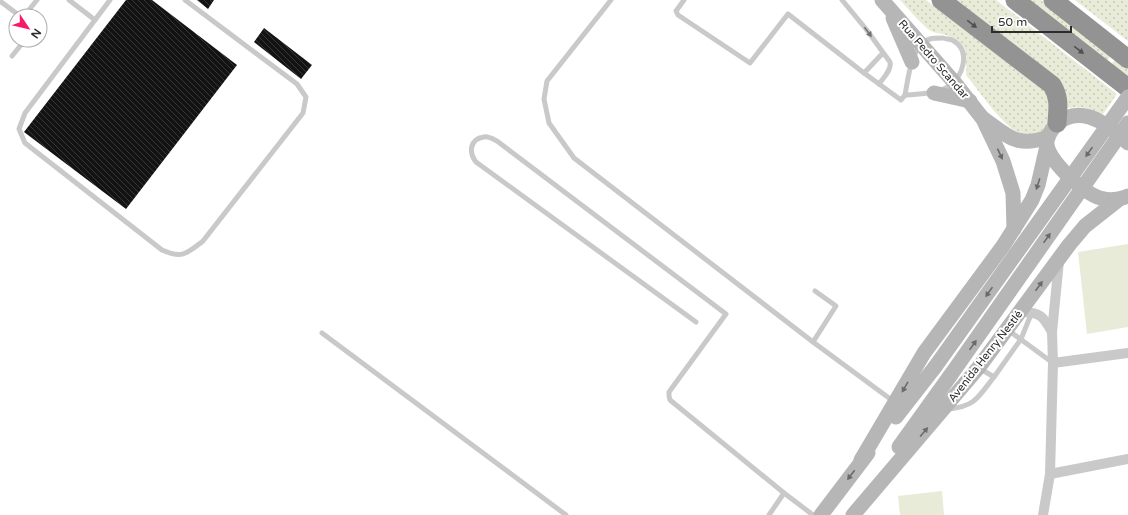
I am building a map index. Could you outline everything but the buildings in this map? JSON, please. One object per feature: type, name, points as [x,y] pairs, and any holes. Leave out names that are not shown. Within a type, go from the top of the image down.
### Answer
[{"type":"highway","points":[[941,0],[1052,85],[1056,92],[1058,101],[1051,135]]},
{"type":"highway","points":[[1015,0],[1128,88]]},
{"type":"highway","points":[[1053,0],[1128,59]]},
{"type":"street","name":"Rua Pedro Scandar","points":[[885,3],[922,44],[970,101],[983,119],[1003,161],[1013,193],[1014,230]]},
{"type":"street","points":[[885,3],[912,62]]},
{"type":"street","points":[[934,93],[970,101]]},
{"type":"street","points":[[820,515],[861,460],[936,367],[1128,97]]},
{"type":"street","name":"Rua Pedro Scandar","points":[[983,119],[1006,135],[1019,141],[1035,141],[1051,135],[1069,117],[1079,115],[1101,123],[1118,134],[1128,143]]},
{"type":"street","name":"Avenida Henry Nestlé","points":[[852,515],[1128,123]]},
{"type":"street","points":[[1051,135],[1063,172],[1091,194],[1103,199],[1123,198]]},
{"type":"street","points":[[861,460],[924,353],[1003,246],[1032,200],[1038,185],[1051,135]]},
{"type":"street","name":"Avenida Henry Nestlé","points":[[852,515],[944,409],[979,367],[1007,329],[1026,312],[1059,259],[1085,226],[1123,198]]},
{"type":"street","points":[[1042,515],[1050,474],[1053,363],[1052,332],[1059,259]]},
{"type":"street","points":[[1026,312],[1040,315],[1045,320],[1052,332]]},
{"type":"street","points":[[1053,363],[1128,353]]},
{"type":"street","points":[[1050,474],[1128,459]]},
{"type":"lane","points":[[69,0],[95,20]]},
{"type":"lane","points":[[110,0],[25,113],[19,129],[25,143],[162,250],[174,255],[188,253],[203,241],[303,113],[306,97],[297,84],[185,0]]},
{"type":"lane","points":[[611,0],[547,81],[544,99],[550,123],[574,158],[813,342],[895,403]]},
{"type":"lane","points":[[684,0],[676,11],[678,15],[750,63],[788,14],[901,100],[905,95],[912,62],[922,44],[929,39],[943,38],[952,40],[962,52],[963,62],[962,71],[954,82],[934,93],[905,95]]},
{"type":"lane","points":[[842,0],[891,65],[879,84]]},
{"type":"lane","points":[[0,1],[9,8]]},
{"type":"lane","points":[[12,56],[18,48]]},
{"type":"lane","points":[[864,73],[883,53]]},
{"type":"lane","points":[[696,322],[476,162],[471,155],[471,148],[475,142],[483,137],[488,137],[497,141],[726,314],[669,392],[669,396],[674,404],[784,494],[813,515]]},
{"type":"lane","points":[[813,342],[836,306],[815,291]]},
{"type":"lane","points":[[944,409],[961,408],[969,405],[977,399],[1021,339],[1026,312]]},
{"type":"lane","points":[[1007,329],[1053,363]]},
{"type":"lane","points":[[322,333],[566,515]]},
{"type":"lane","points":[[979,367],[994,377]]},
{"type":"lane","points":[[768,515],[784,494]]},
{"type":"green space","points":[[900,0],[926,0],[1043,86],[1053,109],[1046,131],[1026,138],[1000,118],[966,75],[964,51],[958,42],[946,35],[930,30]]},
{"type":"green space","points":[[949,0],[996,0],[1117,94],[1101,117],[1085,108],[1067,108]]},
{"type":"green space","points":[[1028,0],[1041,0],[1112,55],[1107,61]]},
{"type":"green space","points":[[1075,0],[1128,0],[1128,41]]},
{"type":"green space","points":[[1116,58],[1128,67],[1128,78],[1111,65]]},
{"type":"green space","points":[[1128,244],[1128,327],[1087,334],[1078,252]]},
{"type":"green space","points":[[942,491],[944,515],[900,515],[898,496]]}]
